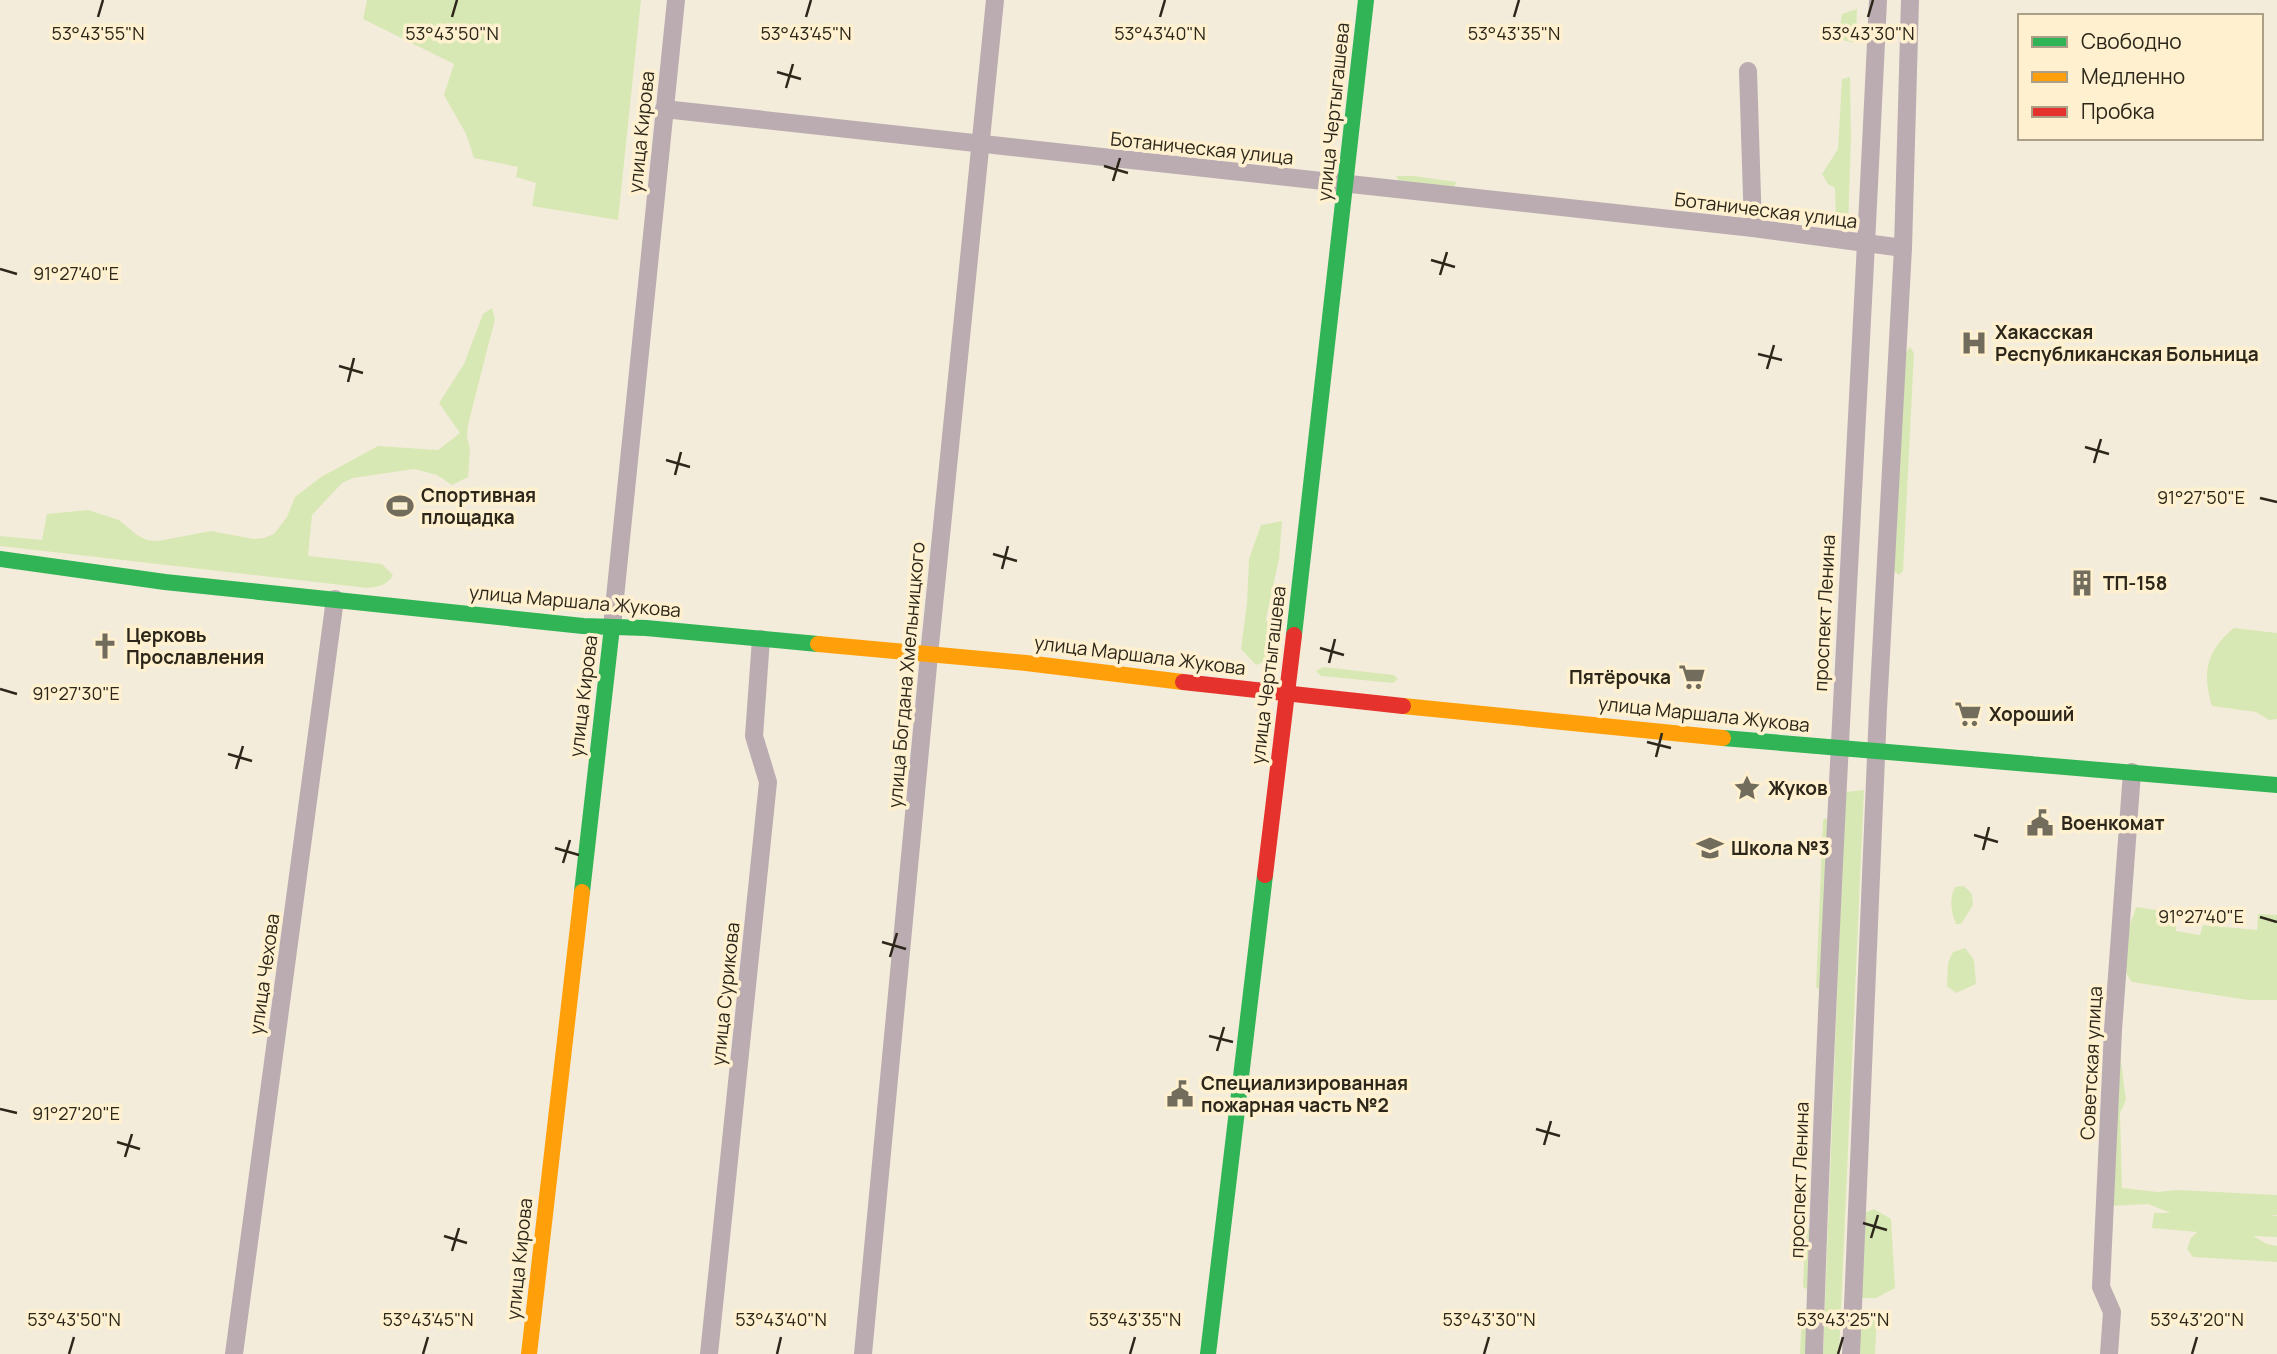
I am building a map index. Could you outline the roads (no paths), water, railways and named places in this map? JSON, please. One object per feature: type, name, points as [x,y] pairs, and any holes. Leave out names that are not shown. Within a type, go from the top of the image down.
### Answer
[{"type":"main road","name":"улица Чертыгашева","points":[[1208,1354],[1366,0]]},
{"type":"main road","name":"улица Маршала Жукова","points":[[0,559],[165,582],[583,626],[646,628],[1026,663],[1287,694],[1838,749],[2277,785]]},
{"type":"main road","name":"улица Кирова","points":[[529,1354],[612,627]]},
{"type":"street","name":"улица Кирова","points":[[612,627],[676,0]]},
{"type":"street","name":"улица Богдана Хмельницкого","points":[[863,1354],[929,655],[995,0]]},
{"type":"street","name":"проспект Ленина","points":[[1814,1354],[1838,749],[1878,0]]},
{"type":"street","points":[[1851,1354],[1877,752],[1903,248],[1910,0]]},
{"type":"street","points":[[1748,71],[1753,228]]},
{"type":"street","name":"Ботаническая улица","points":[[664,109],[1753,228],[1903,248]]},
{"type":"street","name":"улица Чехова","points":[[234,1354],[335,599]]},
{"type":"street","name":"улица Сурикова","points":[[709,1354],[768,782],[754,736],[761,639]]},
{"type":"street","name":"Советская улица","points":[[2109,1354],[2112,1312],[2101,1287],[2114,1017],[2132,772]]},
{"type":"place","name":"Хакасская Республиканская Больница","points":[[1974,343]]},
{"type":"place","name":"Спортивная площадка","points":[[400,506]]},
{"type":"place","name":"ТП-158","points":[[2082,583]]},
{"type":"place","name":"Церковь Прославления","points":[[105,646]]},
{"type":"place","name":"Пятёрочка","points":[[1692,677]]},
{"type":"place","name":"Хороший","points":[[1968,714]]},
{"type":"place","name":"Жуков","points":[[1747,788]]},
{"type":"place","name":"Военкомат","points":[[2040,823]]},
{"type":"place","name":"Школа №3","points":[[1710,848]]},
{"type":"place","name":"Специализированная пожарная часть №2","points":[[1180,1094]]}]
